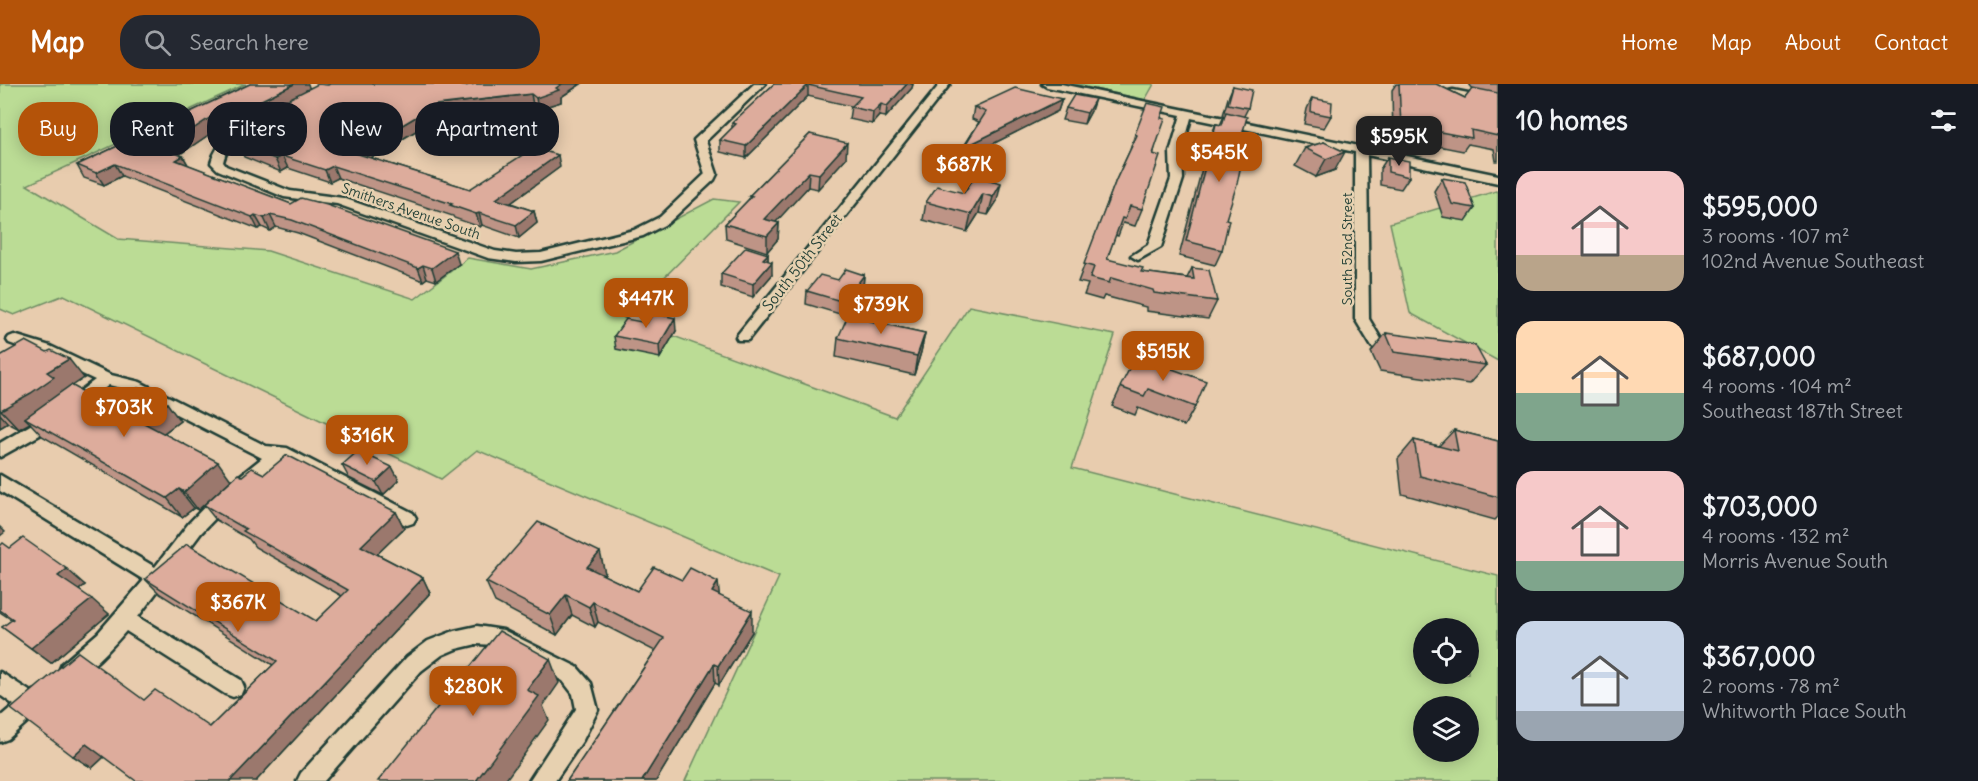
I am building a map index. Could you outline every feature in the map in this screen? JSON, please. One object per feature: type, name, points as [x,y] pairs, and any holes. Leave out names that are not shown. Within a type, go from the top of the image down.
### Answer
[{"type":"street","name":"Smithers Avenue South","points":[[218,156],[217,163],[222,168],[288,194],[339,201],[493,255],[541,256],[638,233],[664,220],[708,180],[711,174],[700,140],[760,84]]},
{"type":"street","name":"South 50th Street","points":[[743,337],[945,84]]},
{"type":"street","points":[[1047,84],[1498,179]]},
{"type":"street","points":[[1453,93],[1498,102]]},
{"type":"street","points":[[1138,256],[1154,247],[1177,179],[1176,152],[1187,114]]},
{"type":"street","name":"South 52nd Street","points":[[1361,150],[1362,319],[1377,344]]},
{"type":"street","points":[[14,340],[45,350],[106,380],[134,386],[264,452],[281,452],[407,518]]},
{"type":"street","points":[[0,451],[22,440],[76,404],[106,380]]},
{"type":"street","points":[[0,731],[105,640],[195,528],[224,499],[281,452]]},
{"type":"street","points":[[0,482],[157,578]]},
{"type":"street","points":[[123,619],[233,687]]},
{"type":"street","points":[[309,781],[414,664],[435,648],[454,640],[477,635],[496,636],[570,674],[583,690],[586,710],[575,732],[541,781]]},
{"type":"street","points":[[0,682],[30,704]]},
{"type":"green space","points":[[0,84],[246,84],[195,108],[195,102],[110,102],[110,147],[98,152],[98,102],[18,102],[18,156],[90,156],[27,185],[118,239],[268,251],[415,299],[468,258],[531,269],[615,251],[714,199],[739,202],[624,318],[895,417],[969,306],[1115,335],[1072,468],[1498,576],[1498,781],[685,781],[779,577],[477,450],[441,479],[64,295],[14,315],[0,309]]},
{"type":"green space","points":[[1072,84],[1154,84],[1145,100]]},
{"type":"green space","points":[[1498,192],[1498,361],[1410,313],[1390,223]]},
{"type":"building","points":[[250,84],[294,84],[257,102],[212,102]]},
{"type":"building","points":[[318,84],[453,84],[464,86],[562,84],[556,88],[559,90],[536,98],[531,94],[462,102],[415,102],[415,117],[403,125],[403,102],[319,102],[319,156],[365,156],[470,189],[521,156],[557,156],[496,199],[534,211],[516,225],[476,214],[450,205],[452,204],[333,166],[325,170],[282,156],[307,156],[307,102],[282,102]]},
{"type":"building","points":[[774,84],[907,84],[887,106],[881,104],[873,112],[851,107],[861,97],[808,85],[746,146],[720,140],[736,124],[732,123]]},
{"type":"building","points":[[1399,84],[1436,84],[1465,98],[1473,88],[1498,93],[1498,136],[1471,130],[1472,138],[1401,127]]},
{"type":"building","points":[[1233,86],[1252,90],[1248,108],[1228,104]]},
{"type":"building","points":[[1015,88],[1062,99],[963,148],[986,112],[974,107]]},
{"type":"building","points":[[1074,95],[1095,99],[1087,113],[1066,108]]},
{"type":"building","points":[[1312,98],[1332,102],[1331,116],[1311,112]]},
{"type":"building","points":[[1147,103],[1165,107],[1161,118],[1165,119],[1153,154],[1160,156],[1142,209],[1130,206],[1125,219],[1122,218],[1107,259],[1143,268],[1141,272],[1194,279],[1192,268],[1209,270],[1217,301],[1154,293],[1153,290],[1111,278],[1109,283],[1090,278],[1094,267],[1084,264],[1116,180],[1137,135],[1135,134]]},
{"type":"building","points":[[207,104],[207,120],[195,128],[195,110]]},
{"type":"building","points":[[1226,112],[1247,117],[1242,135],[1247,136],[1237,184],[1226,219],[1229,220],[1222,250],[1186,241],[1216,124],[1222,125]]},
{"type":"building","points":[[810,134],[847,143],[819,174],[809,172],[764,219],[779,223],[767,236],[725,224],[752,196],[749,196]]},
{"type":"building","points":[[1324,142],[1345,152],[1326,159],[1305,148]]},
{"type":"building","points":[[110,150],[110,156],[183,156],[176,160],[291,204],[301,198],[327,205],[455,251],[432,268],[423,265],[418,268],[292,220],[270,215],[264,218],[255,215],[252,217],[115,164],[96,173],[77,165]]},
{"type":"building","points":[[1388,157],[1409,161],[1409,177],[1388,172]]},
{"type":"building","points":[[975,176],[1001,183],[993,197],[983,194],[971,214],[926,202],[937,186],[964,193]]},
{"type":"building","points":[[1442,178],[1465,182],[1475,208],[1452,204]]},
{"type":"building","points":[[746,247],[768,254],[763,259],[772,262],[753,284],[721,274]]},
{"type":"building","points":[[846,269],[864,275],[844,302],[807,291],[820,275],[838,280]]},
{"type":"building","points":[[850,311],[872,316],[870,321],[925,333],[917,356],[838,338]]},
{"type":"building","points":[[653,313],[675,318],[659,345],[614,336],[626,319],[647,323]]},
{"type":"building","points":[[1386,333],[1475,345],[1486,365],[1394,352]]},
{"type":"building","points":[[26,341],[47,352],[51,350],[69,359],[47,372],[54,377],[0,410],[0,356]]},
{"type":"building","points":[[1136,356],[1206,381],[1195,407],[1148,389],[1144,396],[1120,387]]},
{"type":"building","points":[[71,385],[111,407],[138,388],[167,403],[140,421],[218,462],[184,492],[179,489],[167,498],[25,418]]},
{"type":"building","points":[[1454,430],[1498,441],[1498,497],[1420,476],[1414,440],[1458,451]]},
{"type":"building","points":[[358,451],[392,467],[376,482],[342,465]]},
{"type":"building","points":[[287,455],[396,512],[361,546],[423,578],[230,781],[136,781],[86,744],[73,756],[11,709],[78,652],[144,700],[155,690],[210,727],[277,661],[145,579],[187,544],[316,621],[348,590],[243,531],[246,529],[204,505],[238,474],[242,476],[252,468],[264,474]]},
{"type":"building","points":[[538,522],[600,552],[587,567],[637,591],[654,567],[682,580],[690,568],[718,582],[712,592],[752,611],[718,666],[714,664],[642,781],[567,781],[664,638],[593,602],[589,607],[566,595],[550,615],[486,582]]},
{"type":"building","points":[[23,538],[67,569],[58,576],[92,599],[31,648],[2,627],[13,619],[0,610],[0,546],[3,543],[10,548]]},
{"type":"building","points":[[499,631],[550,659],[527,690],[539,696],[476,781],[378,781]]}]
